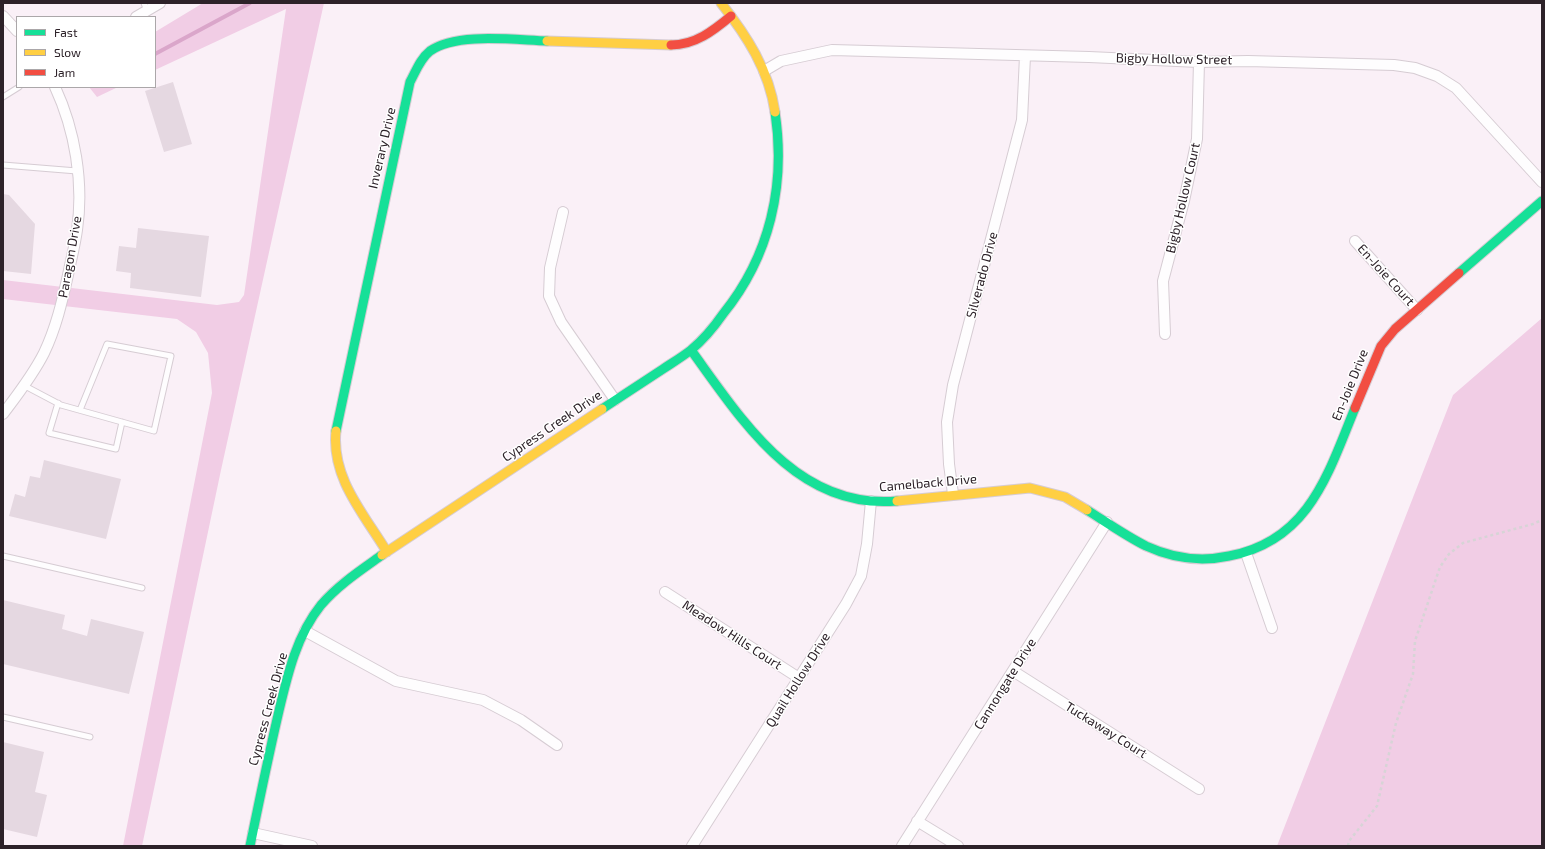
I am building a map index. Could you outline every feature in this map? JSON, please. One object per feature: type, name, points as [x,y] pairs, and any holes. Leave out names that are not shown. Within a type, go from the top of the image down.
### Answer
[{"type":"street","points":[[137,16],[146,7],[160,3]]},
{"type":"street","name":"Cypress Creek Drive","points":[[250,846],[269,751],[286,680],[294,655],[305,631],[314,615],[327,599],[346,582],[387,552],[691,350],[711,331],[732,304],[746,281],[768,235],[780,173],[774,105],[764,71],[747,37],[721,3]]},
{"type":"street","name":"Inverary Drive","points":[[387,552],[343,481],[337,463],[336,437],[350,358],[410,82],[421,61],[440,45],[463,39],[684,44],[706,36],[731,16]]},
{"type":"street","points":[[3,17],[16,29]]},
{"type":"street","name":"Bigby Hollow Street","points":[[764,71],[781,61],[832,50],[1089,57],[1199,62],[1248,61],[1394,65],[1415,68],[1437,76],[1456,88],[1542,182]]},
{"type":"street","name":"Silverado Drive","points":[[953,494],[949,464],[947,422],[953,386],[1022,120],[1025,56]]},
{"type":"street","name":"Bigby Hollow Court","points":[[1165,334],[1163,281],[1184,201],[1197,139],[1199,62]]},
{"type":"street","name":"Paragon Drive","points":[[3,414],[24,386],[44,353],[61,308],[77,229],[79,205],[77,171],[72,136],[66,113],[55,88]]},
{"type":"street","name":"En-Joie Drive","points":[[1215,558],[1246,553],[1270,543],[1294,523],[1313,501],[1327,477],[1381,346],[1395,329],[1542,201]]},
{"type":"street","points":[[563,212],[550,268],[549,296],[561,322],[614,400]]},
{"type":"street","name":"En-Joie Court","points":[[1355,241],[1417,310]]},
{"type":"street","name":"Camelback Drive","points":[[691,350],[759,441],[780,460],[818,487],[846,497],[871,501],[893,501],[953,494],[1030,488],[1065,497],[1147,546],[1189,559],[1215,558]]},
{"type":"street","name":"Quail Hollow Drive","points":[[692,846],[846,604],[861,576],[867,544],[871,501]]},
{"type":"street","name":"Cannongate Drive","points":[[902,846],[1107,522]]},
{"type":"street","points":[[1246,553],[1272,628]]},
{"type":"street","name":"Meadow Hills Court","points":[[665,592],[798,678]]},
{"type":"street","points":[[305,631],[396,681],[482,700],[521,720],[557,745]]},
{"type":"street","name":"Tuckaway Court","points":[[1013,671],[1199,789]]},
{"type":"street","points":[[917,821],[958,846]]},
{"type":"street","points":[[253,833],[312,846]]},
{"type":"lane","points":[[3,97],[16,88]]},
{"type":"lane","points":[[3,165],[77,171]]},
{"type":"lane","points":[[24,386],[58,403],[80,410],[154,431],[171,356],[107,344],[80,410]]},
{"type":"lane","points":[[58,403],[49,433],[116,449],[122,422]]},
{"type":"lane","points":[[3,556],[142,588]]},
{"type":"lane","points":[[3,717],[90,737]]},
{"type":"path","points":[[1348,846],[1353,836],[1377,806],[1396,723],[1413,674],[1414,641],[1440,567],[1449,554],[1464,543],[1533,524],[1542,520]]},
{"type":"shaded area","points":[[203,3],[324,3],[221,470],[142,846],[123,846],[212,393],[208,353],[196,332],[177,319],[3,299],[3,280],[217,305],[239,302],[244,295],[286,9],[156,70],[156,31]]},
{"type":"shaded area","points":[[90,88],[116,88],[97,97]]},
{"type":"shaded area","points":[[1542,318],[1542,846],[1277,846],[1453,395]]},
{"type":"building","points":[[173,82],[192,144],[164,152],[145,91]]},
{"type":"building","points":[[3,194],[9,195],[35,224],[31,274],[3,271]]},
{"type":"building","points":[[138,228],[209,236],[201,297],[130,288],[131,273],[116,271],[119,246],[136,248]]},
{"type":"building","points":[[44,460],[121,479],[106,539],[9,516],[15,494],[25,497],[30,476],[40,478]]},
{"type":"building","points":[[3,600],[65,615],[62,629],[87,636],[91,619],[144,632],[129,694],[3,664]]},
{"type":"building","points":[[3,742],[44,752],[35,792],[47,795],[37,837],[3,829]]},
{"type":"waterway","points":[[156,53],[250,3]]},
{"type":"traffic: fast","points":[[336,431],[410,82],[418,65],[430,51],[441,45],[455,41],[486,38],[547,41]]},
{"type":"traffic: fast","points":[[602,409],[691,350],[720,319],[739,292],[763,244],[771,219],[776,193],[778,166],[778,139],[775,112]]},
{"type":"traffic: fast","points":[[1459,273],[1542,201]]},
{"type":"traffic: fast","points":[[691,350],[752,431],[776,455],[801,476],[830,491],[862,500],[897,501]]},
{"type":"traffic: fast","points":[[1087,510],[1146,546],[1176,556],[1208,559],[1229,556],[1256,548],[1279,536],[1297,520],[1312,501],[1335,457],[1355,408]]},
{"type":"traffic: fast","points":[[250,846],[281,701],[299,643],[312,617],[321,605],[350,578],[382,555]]},
{"type":"traffic: slow","points":[[721,3],[740,28],[756,54],[768,82],[775,112]]},
{"type":"traffic: slow","points":[[547,41],[671,45]]},
{"type":"traffic: slow","points":[[382,555],[602,409]]},
{"type":"traffic: slow","points":[[336,431],[336,448],[344,480],[359,509],[387,552]]},
{"type":"traffic: slow","points":[[897,501],[1030,488],[1065,497],[1087,510]]},
{"type":"traffic: jam","points":[[671,45],[688,43],[696,40],[710,32],[731,16]]},
{"type":"traffic: jam","points":[[1355,408],[1381,346],[1395,329],[1459,273]]}]
